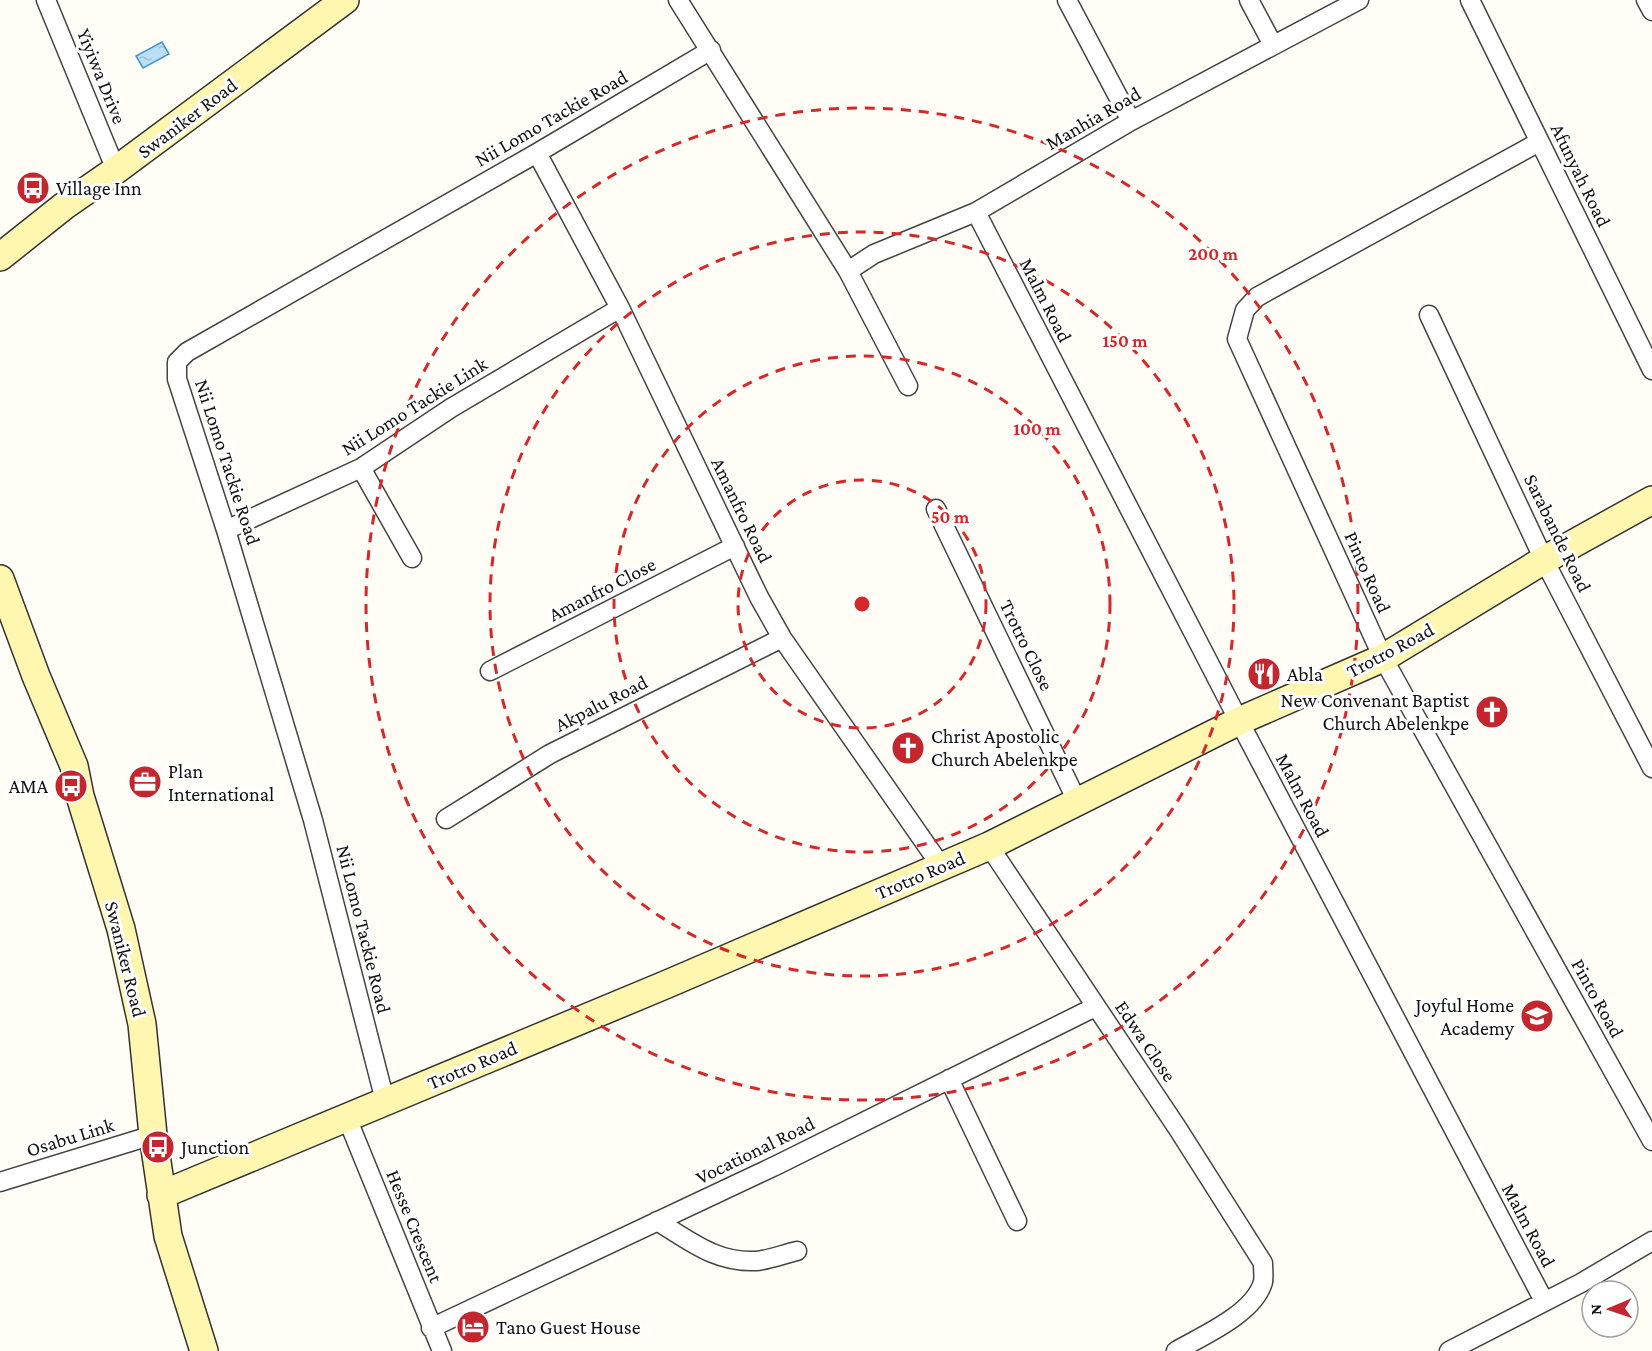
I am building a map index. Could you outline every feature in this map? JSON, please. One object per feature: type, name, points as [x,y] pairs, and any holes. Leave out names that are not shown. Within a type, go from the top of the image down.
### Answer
[{"type":"street","name":"Yiyiwa Drive","points":[[46,0],[116,170]]},
{"type":"street","name":"Swaniker Road","points":[[0,257],[64,206],[345,0]]},
{"type":"street","points":[[678,0],[848,271],[909,386]]},
{"type":"street","points":[[1067,0],[1131,121]]},
{"type":"street","points":[[1249,0],[1273,45]]},
{"type":"street","name":"Manhia Road","points":[[848,271],[874,254],[976,212],[1131,121],[1359,0]]},
{"type":"street","name":"Afunyah Road","points":[[1470,0],[1652,369]]},
{"type":"street","points":[[1646,0],[1652,11]]},
{"type":"street","name":"Nii Lomo Tackie Road","points":[[385,1101],[313,819],[226,530],[177,380],[177,362],[187,352],[537,153],[711,50]]},
{"type":"street","name":"Pinto Road","points":[[1539,142],[1257,297],[1245,310],[1238,339],[1383,658],[1652,1141]]},
{"type":"street","name":"Amanfro Road","points":[[537,153],[620,308],[759,597],[782,638],[941,866]]},
{"type":"street","name":"Malm Road","points":[[976,212],[1239,721],[1544,1301]]},
{"type":"street","name":"Nii Lomo Tackie Link","points":[[226,530],[361,468],[451,408],[620,308]]},
{"type":"street","name":"Sarabande Road","points":[[1429,315],[1544,560],[1652,768]]},
{"type":"street","points":[[361,468],[412,558]]},
{"type":"street","name":"Trotro Road","points":[[161,1195],[665,985],[989,846],[1239,721],[1383,658],[1544,560],[1652,500]]},
{"type":"street","name":"Trotro Close","points":[[936,508],[1077,801]]},
{"type":"street","name":"Amanfro Close","points":[[490,671],[735,546]]},
{"type":"street","name":"Swaniker Road","points":[[0,579],[36,676],[74,766],[80,796],[121,929],[142,1024],[153,1135],[168,1236],[204,1351]]},
{"type":"street","name":"Akpalu Road","points":[[446,819],[550,754],[782,638]]},
{"type":"street","name":"Edwa Close","points":[[989,846],[1178,1129],[1263,1263],[1263,1281],[1255,1299],[1227,1322],[1176,1351]]},
{"type":"street","name":"Vocational Road","points":[[431,1328],[777,1165],[1095,1007]]},
{"type":"street","points":[[950,1079],[1017,1221]]},
{"type":"street","name":"Hesse Crescent","points":[[347,1118],[442,1351]]},
{"type":"street","name":"Osabu Link","points":[[0,1182],[153,1135]]},
{"type":"street","points":[[657,1221],[716,1256],[732,1261],[758,1261],[797,1251]]},
{"type":"street","points":[[1449,1351],[1581,1283],[1652,1241]]},
{"type":"water","points":[[162,42],[169,54],[143,68],[136,56]]},
{"type":"place","name":"Village Inn","points":[[33,188]]},
{"type":"place","name":"Abla","points":[[1264,674]]},
{"type":"place","name":"New Convenant Baptist Church Abelenkpe","points":[[1492,712]]},
{"type":"place","name":"Christ Apostolic Church Abelenkpe","points":[[908,748]]},
{"type":"place","name":"Plan International","points":[[145,782]]},
{"type":"place","name":"AMA","points":[[71,786]]},
{"type":"place","name":"Joyful Home Academy","points":[[1537,1016]]},
{"type":"place","name":"Junction","points":[[158,1147]]},
{"type":"place","name":"Tano Guest House","points":[[473,1327]]}]
